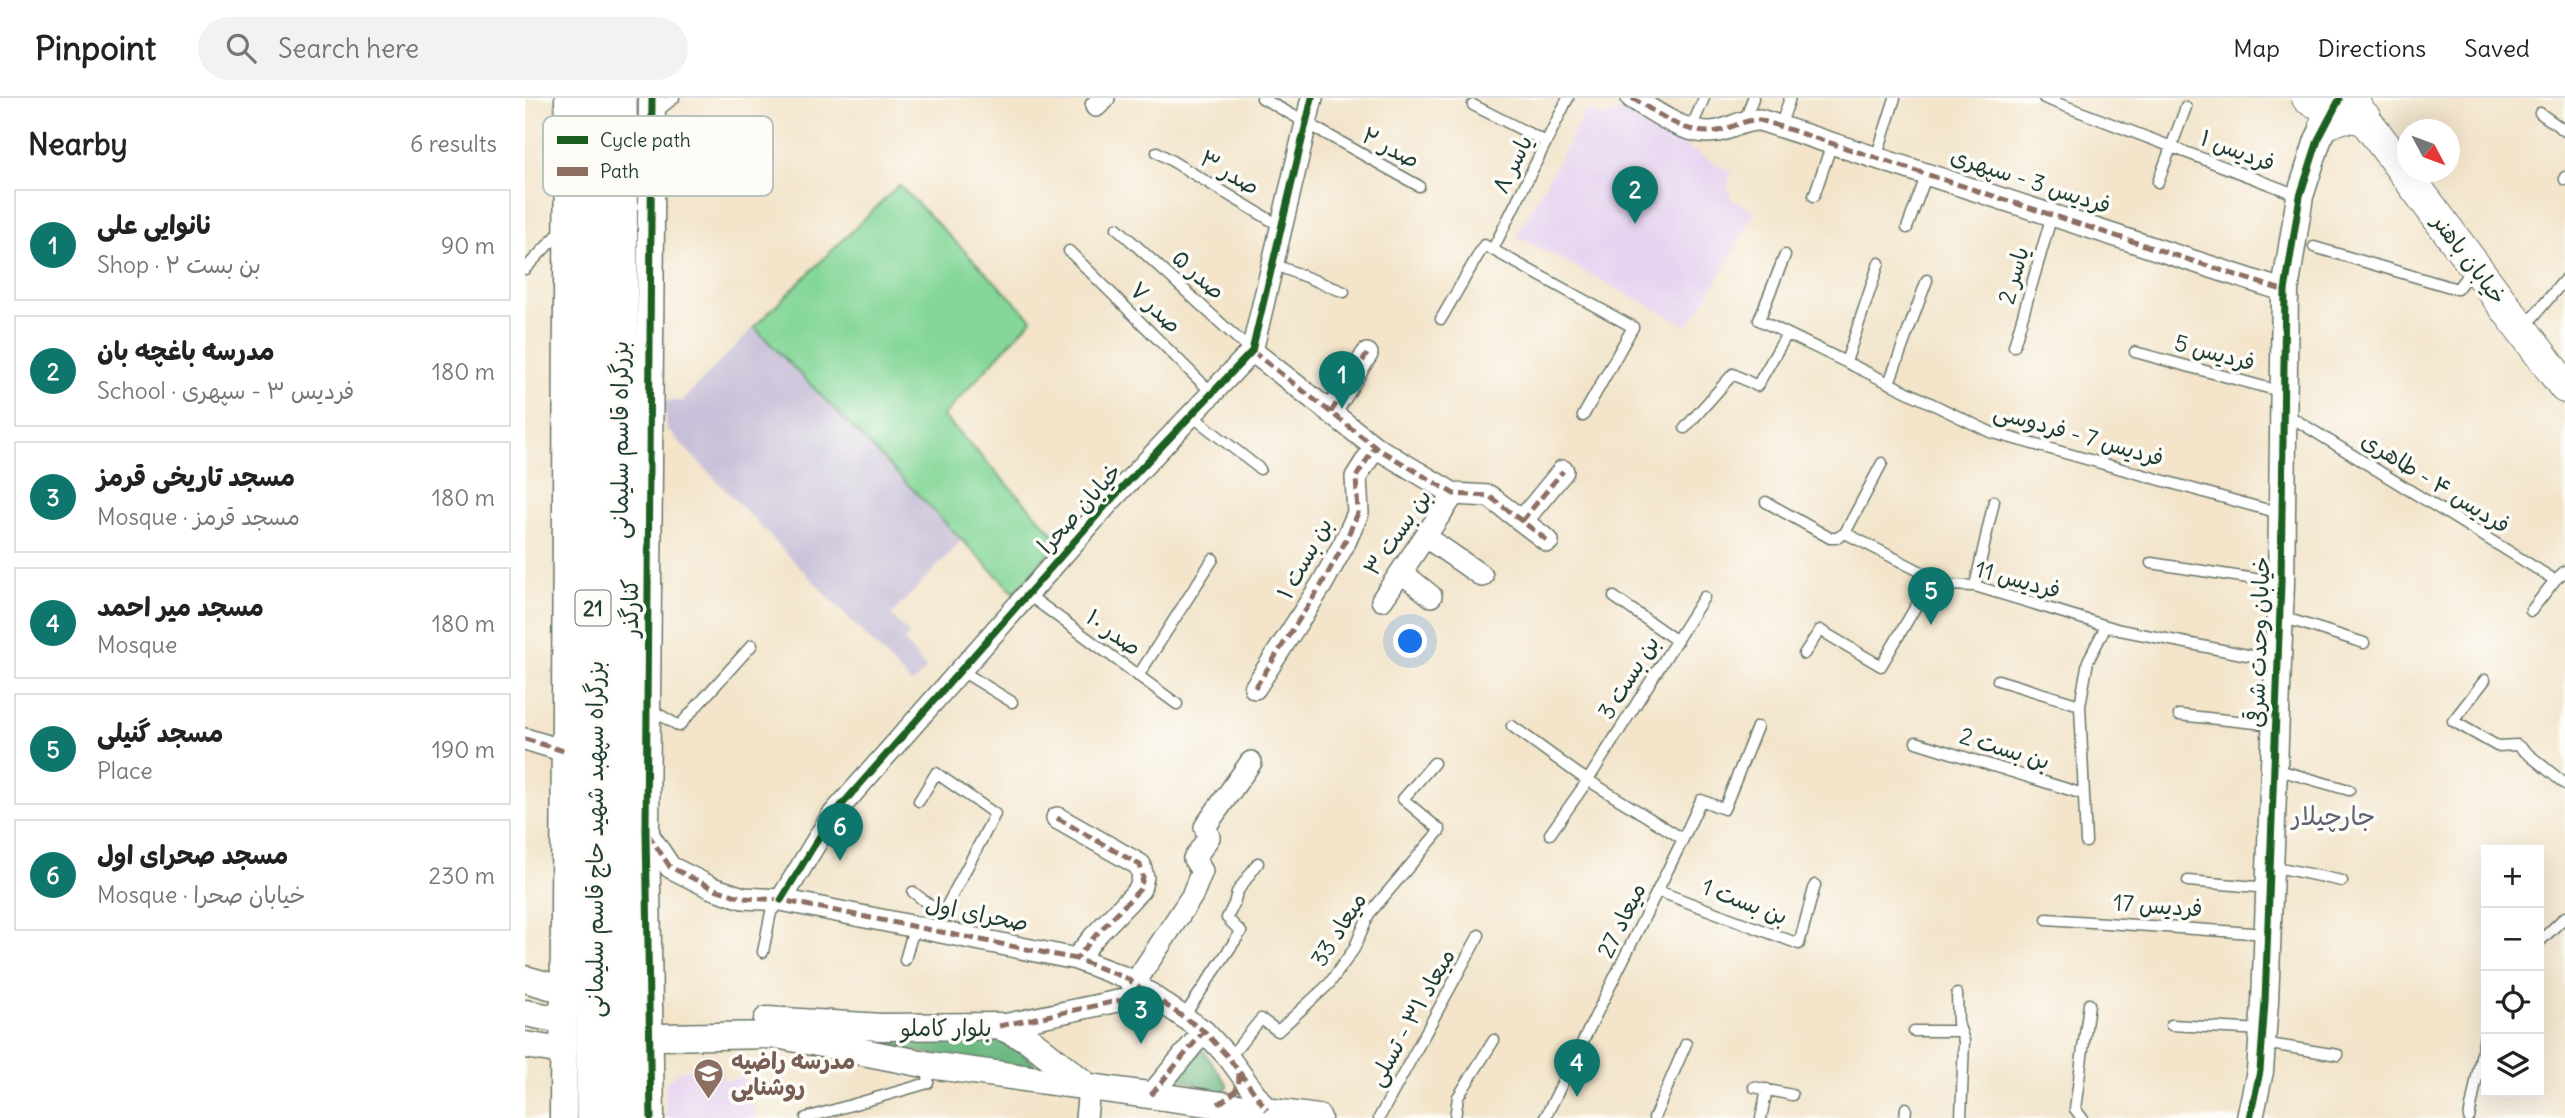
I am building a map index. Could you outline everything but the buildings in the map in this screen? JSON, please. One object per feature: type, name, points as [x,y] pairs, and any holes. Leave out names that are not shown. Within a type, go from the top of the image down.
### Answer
[{"type":"highway","name":"بزرگراه سپهبد شهید حاج قاسم سلیمانی","points":[[591,98],[591,116]]},
{"type":"highway","name":"بزرگراه قاسم سلیمانی","points":[[618,98],[618,116]]},
{"type":"highway","name":"بزرگراه سپهبد شهید حاج قاسم سلیمانی","points":[[591,196],[595,1118]]},
{"type":"highway","name":"بزرگراه قاسم سلیمانی","points":[[618,196],[622,1118]]},
{"type":"main road","name":"خیابان باهنر","points":[[2338,106],[2475,266],[2565,387]]},
{"type":"street","points":[[568,98],[568,116]]},
{"type":"street","points":[[1312,98],[1252,351],[1375,447],[1454,494],[1489,496],[1548,541]]},
{"type":"street","points":[[1632,98],[1691,131],[1718,131],[1762,123]]},
{"type":"street","points":[[2302,98],[2310,128],[2308,168]]},
{"type":"street","points":[[2308,168],[2338,106]]},
{"type":"street","name":"فردیس 3 - سپهری","points":[[1762,123],[1832,143],[2285,291]]},
{"type":"street","name":"خیابان وحدت شرقی","points":[[2249,1118],[2260,1071],[2263,1036],[2281,583],[2285,291],[2300,196],[2308,168]]},
{"type":"street","points":[[563,1118],[568,196]]},
{"type":"street","name":"کنارگذر","points":[[651,196],[646,831],[656,1037],[651,1118]]},
{"type":"street","name":"خیابان صحرا","points":[[781,900],[832,816],[1027,594],[1252,351]]},
{"type":"street","points":[[1331,412],[1367,354]]},
{"type":"street","name":"بن بست ۱","points":[[1255,688],[1322,584],[1345,542],[1358,513],[1356,477],[1375,447]]},
{"type":"street","points":[[1521,521],[1563,471]]},
{"type":"street","name":"بن بست ۳","points":[[1382,600],[1454,494]]},
{"type":"street","points":[[1426,537],[1482,576]]},
{"type":"street","points":[[1401,572],[1431,596]]},
{"type":"street","points":[[525,739],[564,751]]},
{"type":"street","points":[[999,1026],[1143,989],[1192,896],[1202,871],[1194,859],[1209,837],[1205,827],[1251,762]]},
{"type":"street","points":[[1057,818],[1140,865],[1143,877],[1140,889],[1076,959]]},
{"type":"street","name":"صحرای اول","points":[[646,831],[670,867],[712,888],[743,898],[781,900],[930,925],[1076,959],[1143,989],[1204,1031],[1233,1063],[1242,1110]]},
{"type":"street","name":"بلوار کاملو","points":[[656,1037],[697,1026],[775,1020],[882,1027],[999,1026],[1028,1040],[1089,1088]]},
{"type":"street","points":[[1151,1096],[1204,1031]]},
{"type":"street","name":"بلوار کاملو","points":[[656,1037],[674,1050],[770,1049],[799,1040],[929,1065],[1089,1088]]},
{"type":"street","points":[[525,1045],[563,1051]]},
{"type":"street","points":[[1233,1063],[1240,1081],[1231,1096],[1242,1110]]},
{"type":"street","points":[[1086,1118],[1089,1088],[1318,1118]]},
{"type":"lane","points":[[652,107],[674,98]]},
{"type":"lane","name":"صدر ۲","points":[[1262,98],[1419,186]]},
{"type":"lane","name":"یاسر ۸","points":[[1493,249],[1568,98]]},
{"type":"lane","points":[[1691,131],[1704,98]]},
{"type":"lane","points":[[1753,98],[1762,123],[1790,98]]},
{"type":"lane","points":[[1876,158],[1895,98]]},
{"type":"lane","name":"فردیس ۱","points":[[2044,98],[2300,196]]},
{"type":"lane","points":[[2074,110],[2079,98]]},
{"type":"lane","points":[[1473,105],[1546,142]]},
{"type":"lane","points":[[2158,182],[2186,107]]},
{"type":"lane","points":[[2540,113],[2565,131]]},
{"type":"lane","points":[[1814,196],[1832,143]]},
{"type":"lane","name":"صدر ۳","points":[[1157,152],[1282,227]]},
{"type":"lane","points":[[1907,228],[1927,174]]},
{"type":"lane","name":"یاسر 2","points":[[2014,346],[2052,215]]},
{"type":"lane","points":[[525,269],[568,223]]},
{"type":"lane","name":"صدر ۵","points":[[1117,228],[1252,351]]},
{"type":"lane","points":[[1441,320],[1484,245],[1633,327],[1583,416]]},
{"type":"lane","points":[[2314,247],[2457,289],[2475,266]]},
{"type":"lane","name":"صدر ۷","points":[[1069,251],[1212,393]]},
{"type":"lane","name":"فردیس 7 - فردوسی","points":[[1785,254],[1759,320],[1990,432],[2282,514]]},
{"type":"lane","points":[[1273,264],[1344,292]]},
{"type":"lane","points":[[1846,362],[1879,264]]},
{"type":"lane","points":[[2522,330],[2565,279]]},
{"type":"lane","points":[[1889,383],[1927,280]]},
{"type":"lane","points":[[1685,428],[1733,374],[1757,386],[1787,334]]},
{"type":"lane","name":"فردیس 5","points":[[2135,352],[2283,402]]},
{"type":"lane","name":"فردیس ۴ - طاهری","points":[[2283,402],[2555,580]]},
{"type":"lane","points":[[1191,415],[1259,469]]},
{"type":"lane","points":[[1845,534],[1882,463]]},
{"type":"lane","points":[[1975,586],[1994,501]]},
{"type":"lane","name":"فردیس 11","points":[[1766,502],[1830,538],[1845,534],[1947,585],[1975,586],[2106,626],[2278,661]]},
{"type":"lane","points":[[1138,676],[1213,559]]},
{"type":"lane","points":[[2151,563],[2281,583]]},
{"type":"lane","points":[[2531,611],[2565,571]]},
{"type":"lane","points":[[1804,653],[1820,630],[1881,666],[1933,577]]},
{"type":"lane","name":"صدر ۱۰","points":[[1027,594],[1177,704]]},
{"type":"lane","points":[[1614,597],[1677,640]]},
{"type":"lane","name":"بن بست 3","points":[[1550,834],[1588,780],[1704,597]]},
{"type":"lane","points":[[2279,617],[2364,643]]},
{"type":"lane","points":[[2086,842],[2080,705],[2088,661],[2106,626]]},
{"type":"lane","points":[[648,708],[678,726],[752,645]]},
{"type":"lane","points":[[960,670],[1012,702]]},
{"type":"lane","points":[[1998,680],[2080,705]]},
{"type":"lane","points":[[2484,680],[2453,721],[2497,746],[2517,744],[2565,784]]},
{"type":"lane","points":[[2179,715],[2275,724]]},
{"type":"lane","points":[[1512,726],[1588,780],[1683,839],[1701,800],[1724,809],[1757,727]]},
{"type":"lane","name":"بن بست 2","points":[[1916,742],[2083,794]]},
{"type":"lane","name":"میعاد 33","points":[[1233,1063],[1261,1019],[1277,1031],[1329,984],[1354,949],[1369,914],[1440,830],[1403,799],[1434,763]]},
{"type":"lane","points":[[2273,768],[2349,790]]},
{"type":"lane","points":[[905,960],[930,925],[995,814],[936,773],[919,801]]},
{"type":"lane","name":"میعاد 27","points":[[1545,1118],[1683,839]]},
{"type":"lane","points":[[1184,1016],[1241,932],[1227,918],[1237,892],[1258,863]]},
{"type":"lane","points":[[2188,881],[2268,876],[2342,881]]},
{"type":"lane","name":"بن بست 1","points":[[1658,891],[1799,944],[1815,886]]},
{"type":"lane","points":[[913,892],[930,925]]},
{"type":"lane","points":[[763,953],[771,912],[781,900]]},
{"type":"lane","points":[[2544,937],[2565,917]]},
{"type":"lane","name":"فردیس 17","points":[[2047,919],[2267,934]]},
{"type":"lane","name":"میعاد ۳۱ - تسلی","points":[[1379,1118],[1479,935]]},
{"type":"lane","points":[[1957,994],[1958,1023],[1964,1041],[1961,1118]]},
{"type":"lane","points":[[2082,1118],[2075,1109],[2089,1004]]},
{"type":"lane","points":[[2171,1026],[2263,1036],[2338,1055]]},
{"type":"lane","points":[[1914,1031],[1961,1031]]},
{"type":"lane","points":[[2469,1118],[2485,1034]]},
{"type":"lane","points":[[1455,1118],[1458,1097],[1494,1040]]},
{"type":"lane","points":[[1654,1118],[1686,1044]]},
{"type":"lane","points":[[806,1118],[928,1083],[929,1065]]},
{"type":"lane","points":[[1753,1087],[1792,1095]]},
{"type":"lane","points":[[1762,1118],[1767,1089]]},
{"type":"shaded area","points":[[1624,110],[1732,173],[1727,188],[1731,193],[1730,198],[1755,212],[1688,326],[1516,236],[1586,111],[1603,117]]},
{"type":"shaded area","points":[[754,327],[963,539],[891,615],[909,634],[904,641],[926,669],[912,684],[667,429],[664,401],[682,401]]},
{"type":"shaded area","name":"مدرسه راضیه روشنایی","points":[[720,1066],[725,1081],[743,1077],[757,1118],[666,1118],[666,1081],[682,1070]]},
{"type":"green space","points":[[899,185],[1032,319],[943,416],[1060,540],[1014,593],[754,327]]},
{"type":"green space","points":[[812,1033],[1004,1036],[1037,1066],[999,1066]]},
{"type":"green space","points":[[1202,1049],[1227,1084],[1222,1094],[1179,1078]]},
{"type":"marked path","points":[[1632,98],[1673,122],[1706,132],[1760,120],[2285,291]]},
{"type":"marked path","points":[[1252,351],[1375,447],[1454,494],[1489,496],[1548,541]]},
{"type":"marked path","points":[[1331,412],[1367,354]]},
{"type":"marked path","points":[[1255,688],[1322,584],[1345,542],[1358,513],[1356,477],[1375,447]]},
{"type":"marked path","points":[[1522,521],[1563,471]]},
{"type":"marked path","points":[[525,739],[564,751]]},
{"type":"marked path","points":[[1057,818],[1140,865],[1143,877],[1140,889],[1076,959]]},
{"type":"marked path","points":[[648,834],[670,867],[712,888],[743,898],[781,900],[1076,959],[1126,978],[1204,1031],[1229,1058],[1267,1110]]},
{"type":"marked path","points":[[999,1026],[1151,994]]},
{"type":"marked path","points":[[1151,1095],[1204,1031]]},
{"type":"marked path","points":[[1218,1104],[1237,1087],[1238,1072]]},
{"type":"cycle path","points":[[652,98],[652,116]]},
{"type":"cycle path","points":[[781,900],[832,816],[1109,502],[1252,351],[1312,98]]},
{"type":"cycle path","points":[[2250,1118],[2260,1071],[2265,1002],[2281,583],[2285,291],[2300,196],[2318,140],[2339,100]]},
{"type":"cycle path","points":[[651,196],[646,831],[651,1118]]},
{"type":"place","name":"مدرسه باغچه بان","points":[[1635,224]]},
{"type":"place","name":"نانوایی علی","points":[[1342,409]]},
{"type":"place","name":"مسجد گنیلی","points":[[1931,625]]},
{"type":"place","name":"مسجد صحرای اول","points":[[840,861]]},
{"type":"place","name":"مسجد تاریخی قرمز","points":[[1141,1044]]},
{"type":"place","name":"مسجد میر احمد","points":[[1577,1097]]},
{"type":"place","name":"مدرسه راضیه روشنایی","points":[[708,1100]]},
{"type":"district","name":"جارچیلار","points":[[2333,815]]}]
